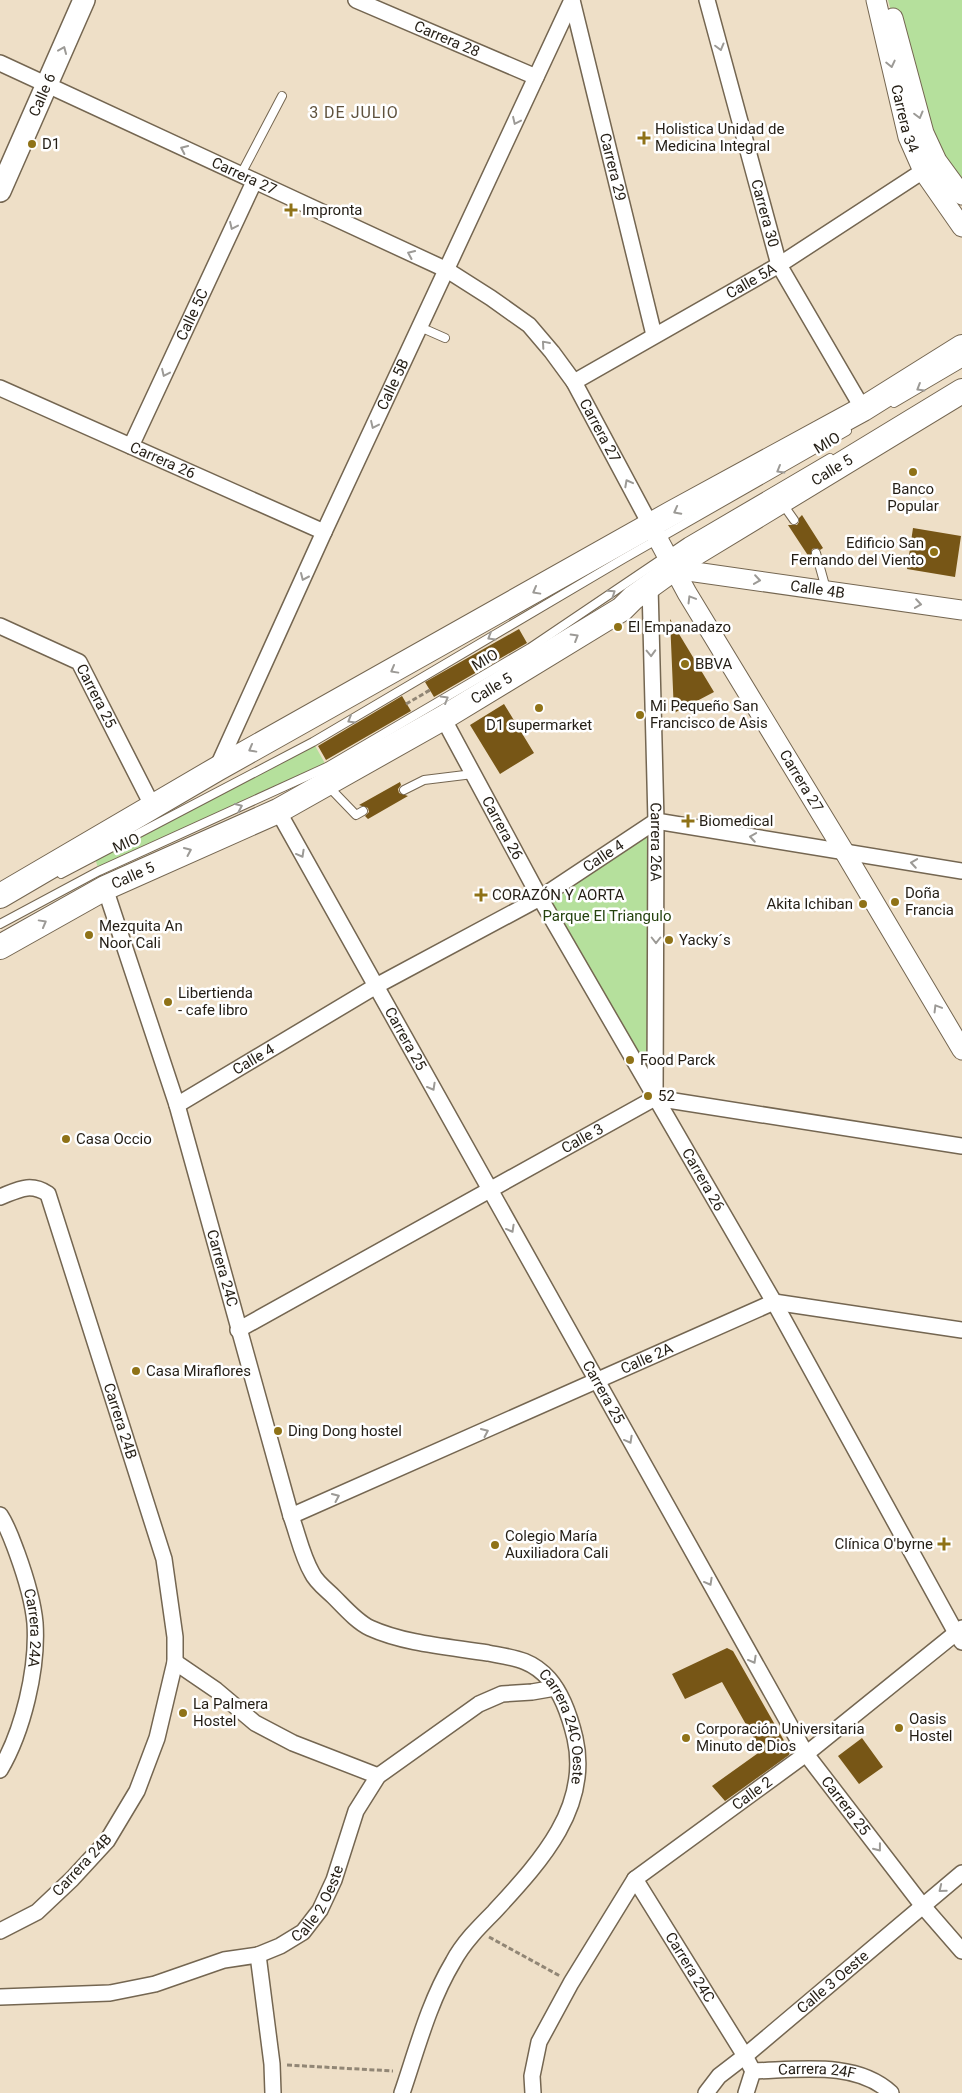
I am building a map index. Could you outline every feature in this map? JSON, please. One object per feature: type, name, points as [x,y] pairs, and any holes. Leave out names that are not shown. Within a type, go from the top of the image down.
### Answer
[{"type":"main road","name":"Calle 6","points":[[0,190],[84,0]]},
{"type":"main road","name":"Calle 5","points":[[0,896],[217,769],[662,547],[867,415],[962,347]]},
{"type":"main road","name":"Calle 5","points":[[662,547],[694,554],[962,391]]},
{"type":"main road","name":"Calle 5","points":[[0,947],[105,888],[278,812],[326,783],[444,718],[622,609],[650,586],[662,547]]},
{"type":"street","name":"Carrera 28","points":[[356,0],[536,77]]},
{"type":"street","name":"Calle 5B","points":[[217,769],[324,532],[572,0]]},
{"type":"street","name":"Carrera 29","points":[[572,0],[654,335]]},
{"type":"street","name":"Carrera 30","points":[[707,0],[779,265],[867,415]]},
{"type":"street","name":"Carrera 34","points":[[876,0],[908,137],[923,171],[962,227]]},
{"type":"street","name":"Carrera 34","points":[[888,0],[924,133],[937,161],[962,195]]},
{"type":"street","name":"Carrera 27","points":[[0,63],[447,270],[529,325],[574,382],[662,547],[962,1050]]},
{"type":"street","name":"Calle 5A","points":[[574,382],[779,265],[923,171]]},
{"type":"street","name":"Calle 5C","points":[[131,446],[247,179]]},
{"type":"street","name":"Carrera 26","points":[[0,388],[324,532]]},
{"type":"street","name":"Calle 4B","points":[[662,547],[826,591],[962,610]]},
{"type":"street","name":"Carrera 26A","points":[[650,586],[656,821],[655,1098]]},
{"type":"street","name":"Carrera 25","points":[[0,626],[79,662],[153,807]]},
{"type":"street","name":"Carrera 26","points":[[444,718],[540,898],[774,1302],[960,1634]]},
{"type":"street","name":"Carrera 25","points":[[278,812],[806,1754],[922,1905],[962,1951]]},
{"type":"street","points":[[656,821],[962,871]]},
{"type":"street","name":"Calle 4","points":[[177,1105],[376,986],[540,898],[656,821]]},
{"type":"street","name":"Carrera 24C","points":[[105,888],[177,1105],[291,1516],[312,1574],[347,1610],[369,1628]]},
{"type":"street","points":[[655,1098],[962,1146]]},
{"type":"street","name":"Calle 3","points":[[238,1330],[655,1098]]},
{"type":"street","name":"Carrera 24B","points":[[0,1197],[24,1188],[38,1187],[48,1194],[164,1560],[175,1637],[175,1662],[157,1738],[137,1791],[107,1841],[72,1879],[37,1912],[0,1931]]},
{"type":"street","points":[[774,1302],[962,1330]]},
{"type":"street","name":"Calle 2A","points":[[291,1516],[774,1302]]},
{"type":"street","name":"Carrera 24A","points":[[0,1515],[5,1523],[23,1570],[35,1623],[33,1669],[24,1709],[6,1759],[0,1770]]},
{"type":"street","name":"Carrera 24C Oeste","points":[[369,1628],[438,1646],[510,1657],[534,1664],[551,1681],[562,1698],[572,1722],[579,1755],[577,1787],[565,1821],[547,1851],[529,1874],[477,1930],[453,1961],[424,2024],[402,2093]]},
{"type":"street","name":"Calle 2","points":[[533,2093],[532,2076],[539,2042],[571,1983],[635,1879],[806,1754],[960,1634]]},
{"type":"street","points":[[175,1662],[216,1690],[255,1723],[293,1743],[378,1776]]},
{"type":"street","name":"Calle 2 Oeste","points":[[0,1997],[110,1993],[155,1984],[224,1960],[258,1955],[280,1946],[303,1932],[320,1910],[334,1880],[356,1812],[378,1776],[479,1704],[502,1694],[555,1688]]},
{"type":"street","name":"Calle 3 Oeste","points":[[706,2093],[719,2076],[962,1873]]},
{"type":"street","name":"Carrera 24C","points":[[635,1879],[745,2056]]},
{"type":"street","points":[[258,1955],[272,2064],[273,2093]]},
{"type":"street","points":[[745,2056],[753,2071],[746,2093]]},
{"type":"street","name":"Carrera 24F","points":[[753,2071],[817,2069],[851,2072],[884,2086],[891,2093]]},
{"type":"lane","points":[[247,179],[282,96]]},
{"type":"lane","points":[[420,327],[445,338]]},
{"type":"lane","points":[[867,415],[962,363]]},
{"type":"lane","name":"MIO","points":[[51,879],[313,742],[662,547],[834,455]]},
{"type":"lane","points":[[781,501],[794,520]]},
{"type":"lane","name":"MIO","points":[[0,924],[99,871],[327,767],[530,648],[662,547]]},
{"type":"lane","points":[[816,553],[826,591]]},
{"type":"lane","points":[[404,790],[424,780],[473,774]]},
{"type":"lane","points":[[326,783],[356,815],[363,812]]},
{"type":"path","points":[[406,704],[430,690]]},
{"type":"path","points":[[477,1930],[571,1983]]},
{"type":"path","points":[[272,2064],[409,2072]]},
{"type":"green space","points":[[888,0],[962,0],[962,195],[924,133]]},
{"type":"green space","points":[[313,742],[327,767],[99,871],[94,855]]},
{"type":"green space","name":"Parque El Triangulo","points":[[656,821],[655,1098],[540,898]]},
{"type":"building","points":[[802,515],[823,548],[820,550],[817,548],[812,549],[811,556],[809,557],[788,525],[797,525]]},
{"type":"building","name":"Edificio San Fernando del Viento","points":[[913,528],[961,536],[955,577],[907,569]]},
{"type":"building","name":"BBVA","points":[[670,619],[714,692],[674,713]]},
{"type":"building","points":[[519,629],[527,643],[434,697],[425,682]]},
{"type":"building","points":[[402,696],[411,711],[326,760],[318,746]]},
{"type":"building","points":[[504,704],[534,753],[500,774],[470,725]]},
{"type":"building","points":[[400,782],[399,793],[408,796],[368,819],[365,816],[369,812],[368,808],[359,805]]},
{"type":"building","points":[[727,1648],[733,1651],[790,1751],[789,1755],[725,1801],[712,1786],[761,1751],[722,1682],[685,1699],[672,1674]]},
{"type":"building","points":[[862,1738],[883,1767],[859,1784],[838,1756]]},
{"type":"place","name":"Holistica Unidad de Medicina Integral","points":[[644,138]]},
{"type":"place","name":"D1","points":[[32,144]]},
{"type":"place","name":"Impronta","points":[[291,210]]},
{"type":"place","name":"Banco Popular","points":[[913,472]]},
{"type":"place","name":"Edificio San Fernando del Viento","points":[[934,552]]},
{"type":"place","name":"El Empanadazo","points":[[618,627]]},
{"type":"place","name":"BBVA","points":[[685,664]]},
{"type":"place","name":"D1 supermarket","points":[[539,708]]},
{"type":"place","name":"Mi Pequeño San Francisco de Asis","points":[[640,715]]},
{"type":"place","name":"Biomedical","points":[[688,821]]},
{"type":"place","name":"CORAZÓN Y AORTA","points":[[481,895]]},
{"type":"place","name":"Doña Francia","points":[[895,902]]},
{"type":"place","name":"Akita Ichiban","points":[[863,904]]},
{"type":"place","name":"Mezquita An Noor Cali","points":[[89,935]]},
{"type":"place","name":"Yacky´s","points":[[669,940]]},
{"type":"place","name":"Libertienda - cafe libro","points":[[168,1002]]},
{"type":"place","name":"Food Parck","points":[[630,1060]]},
{"type":"place","name":"52","points":[[648,1096]]},
{"type":"place","name":"Casa Occio","points":[[66,1139]]},
{"type":"place","name":"Casa Miraflores","points":[[136,1371]]},
{"type":"place","name":"Ding Dong hostel","points":[[278,1431]]},
{"type":"place","name":"Clínica O'byrne","points":[[944,1544]]},
{"type":"place","name":"Colegio María Auxiliadora Cali","points":[[495,1545]]},
{"type":"place","name":"La Palmera Hostel","points":[[183,1713]]},
{"type":"place","name":"Oasis Hostel","points":[[899,1728]]},
{"type":"place","name":"Corporación Universitaria Minuto de Dios","points":[[686,1738]]},
{"type":"district","name":"3 DE JULIO","points":[[354,112]]}]
